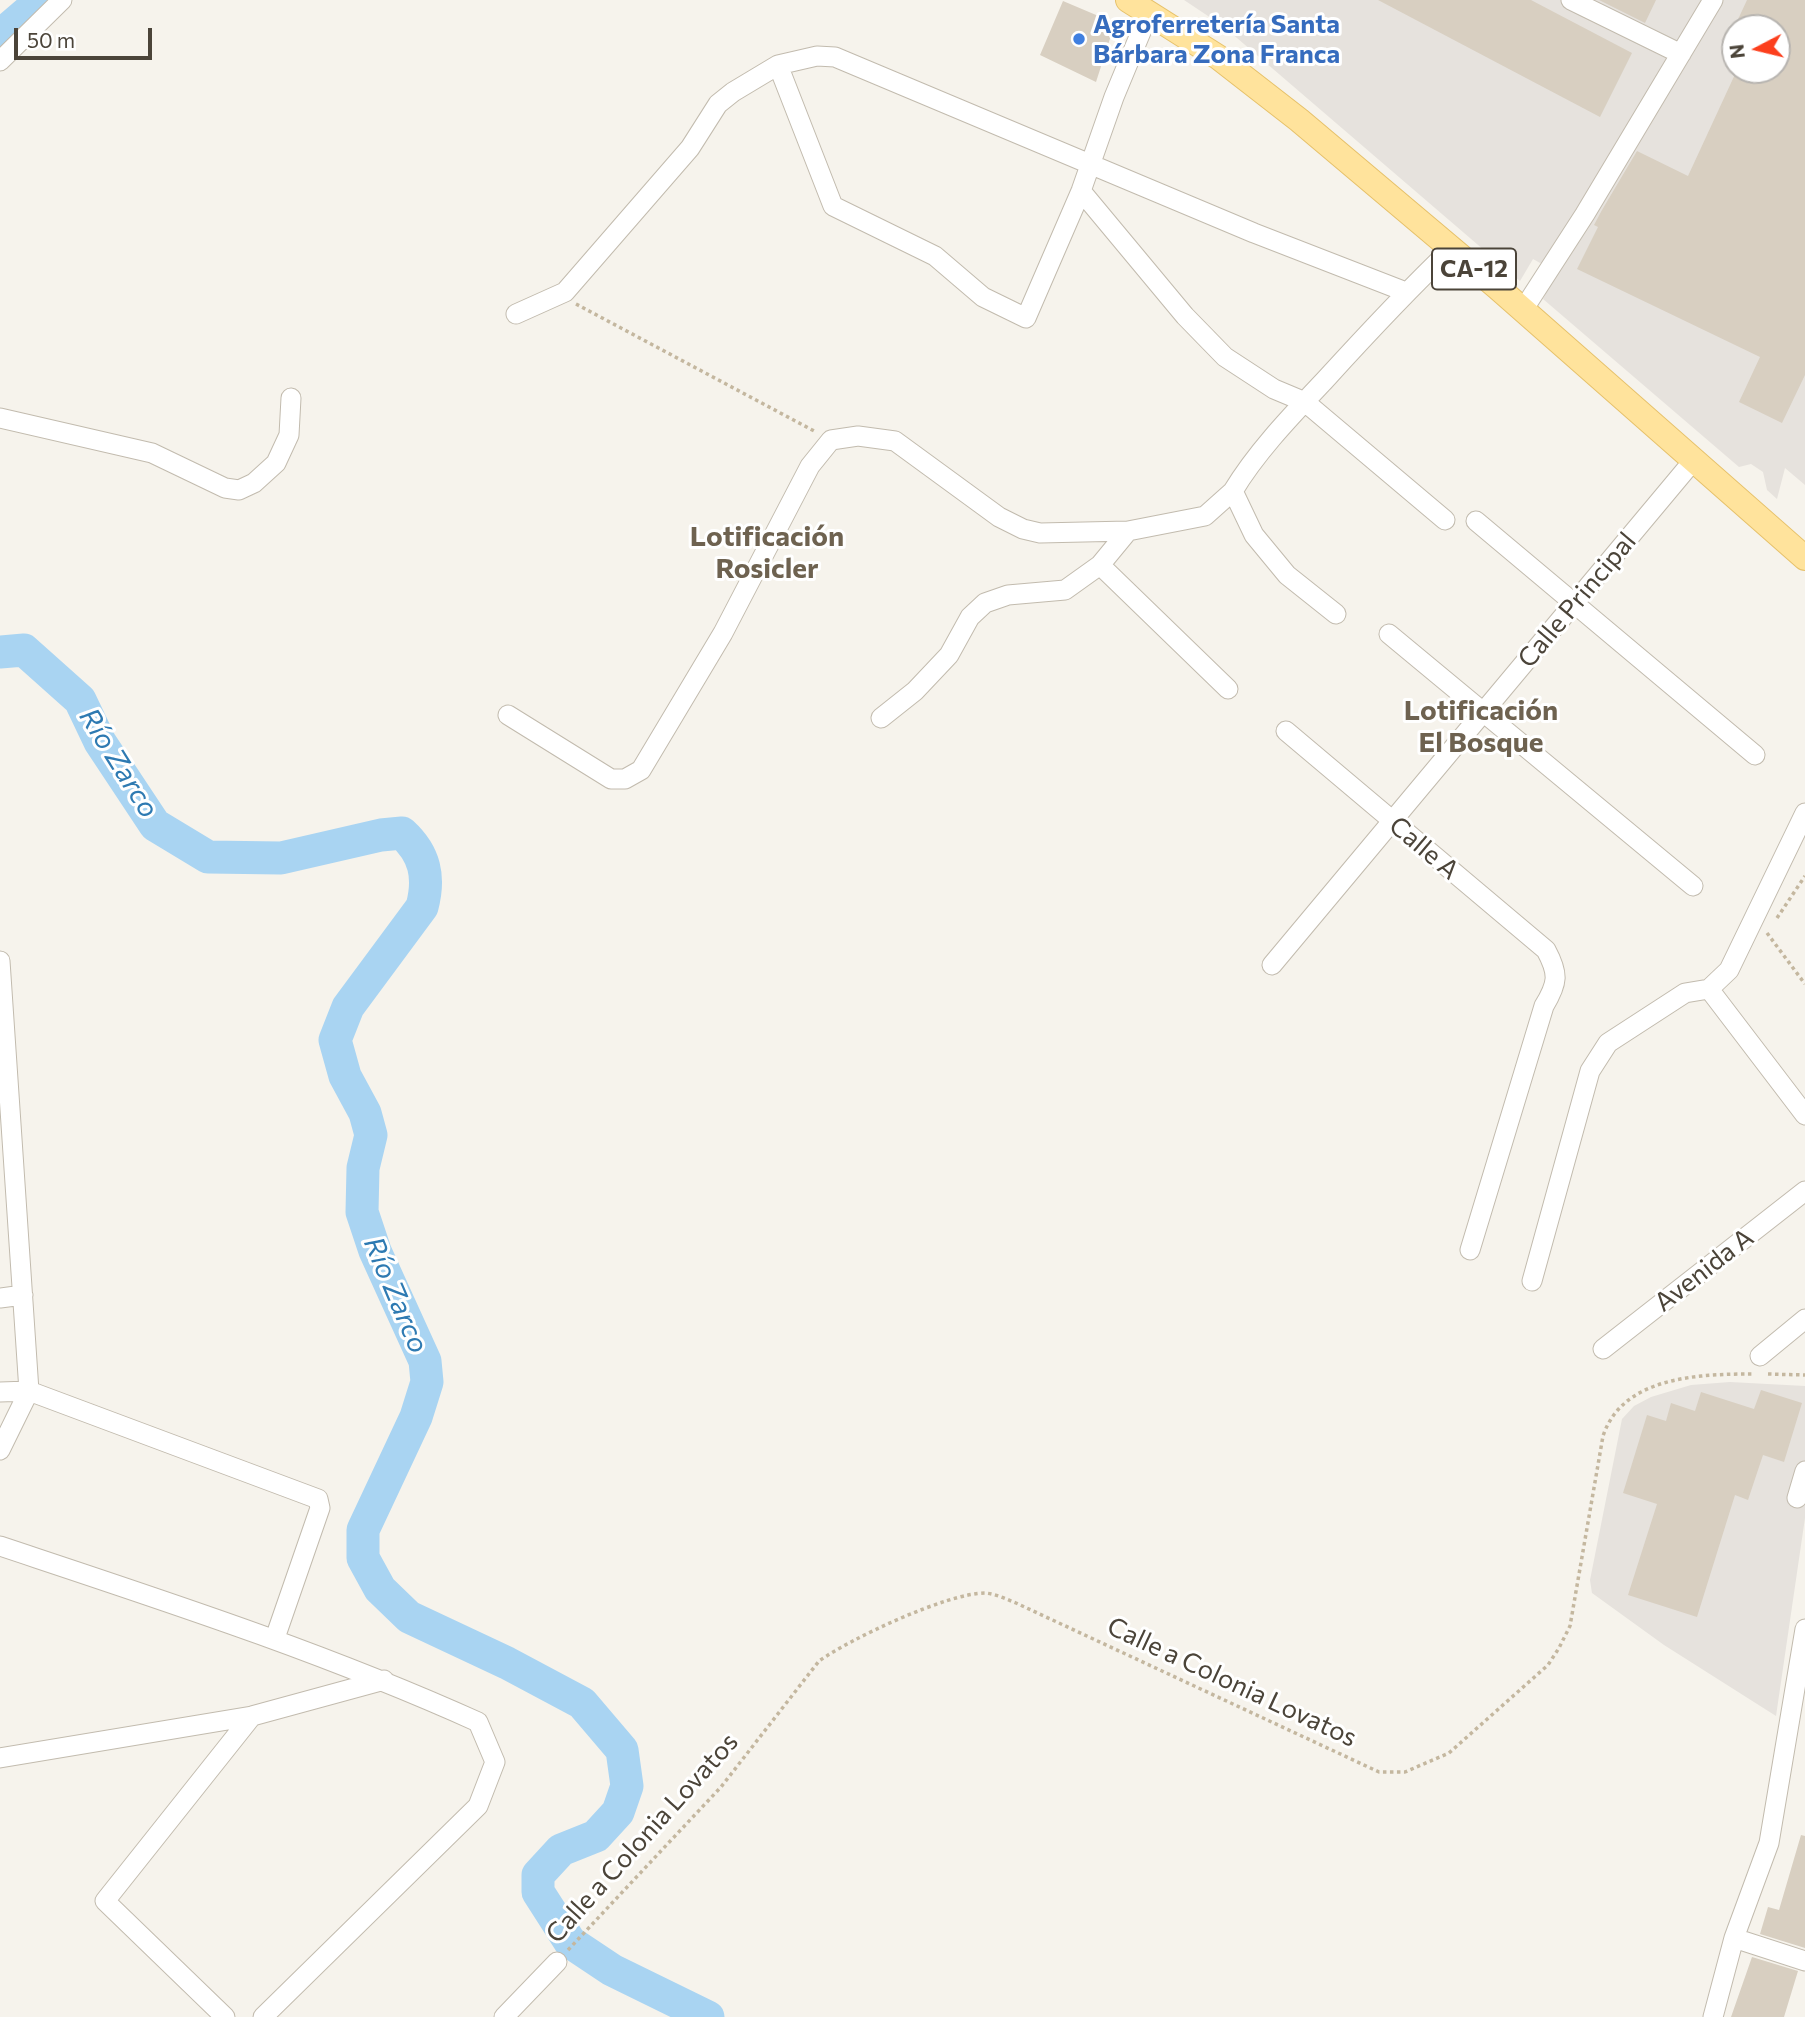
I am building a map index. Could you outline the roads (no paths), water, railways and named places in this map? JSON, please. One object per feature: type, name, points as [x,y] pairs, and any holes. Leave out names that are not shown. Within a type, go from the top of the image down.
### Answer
[{"type":"main road","name":"CA-12","points":[[1128,0],[1218,57],[1289,112],[1523,310],[1805,558]]},
{"type":"street","points":[[0,61],[62,0]]},
{"type":"street","points":[[1571,0],[1681,54]]},
{"type":"street","points":[[1523,310],[1585,214],[1713,0]]},
{"type":"street","points":[[778,65],[833,206],[935,256],[954,275],[1003,309],[1026,318],[1081,191],[1148,15]]},
{"type":"street","points":[[516,314],[565,292],[690,148],[718,104],[747,82],[778,65],[817,55],[835,57],[1254,233],[1406,292]]},
{"type":"street","points":[[1081,191],[1185,316],[1224,357],[1274,389],[1304,401],[1445,520]]},
{"type":"street","points":[[508,715],[611,779],[625,779],[641,770],[723,633],[810,466],[831,440],[858,436],[895,441],[999,517],[1023,529],[1040,533],[1128,531],[1205,516],[1233,491],[1243,474],[1304,401],[1406,292],[1451,249]]},
{"type":"street","points":[[0,418],[152,453],[225,488],[239,490],[254,483],[276,463],[289,435],[292,398]]},
{"type":"street","name":"Calle Principal","points":[[1272,965],[1693,461]]},
{"type":"street","points":[[1233,491],[1254,535],[1287,575],[1336,614]]},
{"type":"street","points":[[1476,521],[1755,755]]},
{"type":"street","points":[[881,718],[915,691],[949,655],[970,617],[985,603],[1009,595],[1065,590],[1100,565],[1128,531]]},
{"type":"street","points":[[1100,565],[1228,689]]},
{"type":"street","points":[[1388,634],[1693,886]]},
{"type":"street","name":"Calle A","points":[[1286,731],[1546,950],[1556,969],[1558,984],[1544,1006],[1470,1250]]},
{"type":"street","points":[[1532,1280],[1590,1071],[1608,1043],[1685,993],[1709,989],[1729,970],[1805,813]]},
{"type":"street","points":[[0,961],[6,1149],[23,1295],[29,1391],[0,1450]]},
{"type":"street","points":[[1709,989],[1805,1115]]},
{"type":"street","name":"Avenida A","points":[[1603,1349],[1805,1192]]},
{"type":"street","points":[[0,1298],[23,1295]]},
{"type":"street","points":[[1760,1356],[1805,1319]]},
{"type":"street","points":[[0,1392],[29,1391],[318,1499],[320,1508],[275,1638]]},
{"type":"street","points":[[1797,1498],[1805,1471]]},
{"type":"street","points":[[0,1546],[275,1638],[384,1680],[478,1722],[495,1762],[478,1806],[262,2017]]},
{"type":"street","points":[[1713,2017],[1734,1938],[1769,1843],[1802,1672],[1805,1629]]},
{"type":"street","points":[[0,1758],[252,1716],[384,1680]]},
{"type":"street","points":[[225,2017],[105,1901],[252,1716]]},
{"type":"street","points":[[1734,1938],[1805,1961]]},
{"type":"street","points":[[504,2017],[557,1962]]},
{"type":"waterway","name":"Río Zarco","points":[[0,36],[42,0]]},
{"type":"waterway","name":"Río Zarco","points":[[0,652],[24,650],[80,700],[100,742],[155,825],[208,857],[281,858],[381,835],[402,833],[421,858],[425,876],[422,907],[348,1007],[335,1040],[345,1076],[365,1113],[371,1135],[363,1168],[362,1212],[375,1251],[425,1361],[427,1382],[416,1417],[363,1530],[363,1558],[380,1589],[409,1617],[507,1663],[582,1703],[622,1750],[627,1786],[618,1812],[596,1836],[561,1850],[538,1875],[538,1892],[570,1942],[612,1970],[708,2017]]},
{"type":"place","name":"Agroferretería Santa Bárbara Zona Franca","points":[[1079,39]]},
{"type":"district","name":"Lotificación Rosicler","points":[[767,553]]},
{"type":"district","name":"Lotificación El Bosque","points":[[1481,727]]}]
